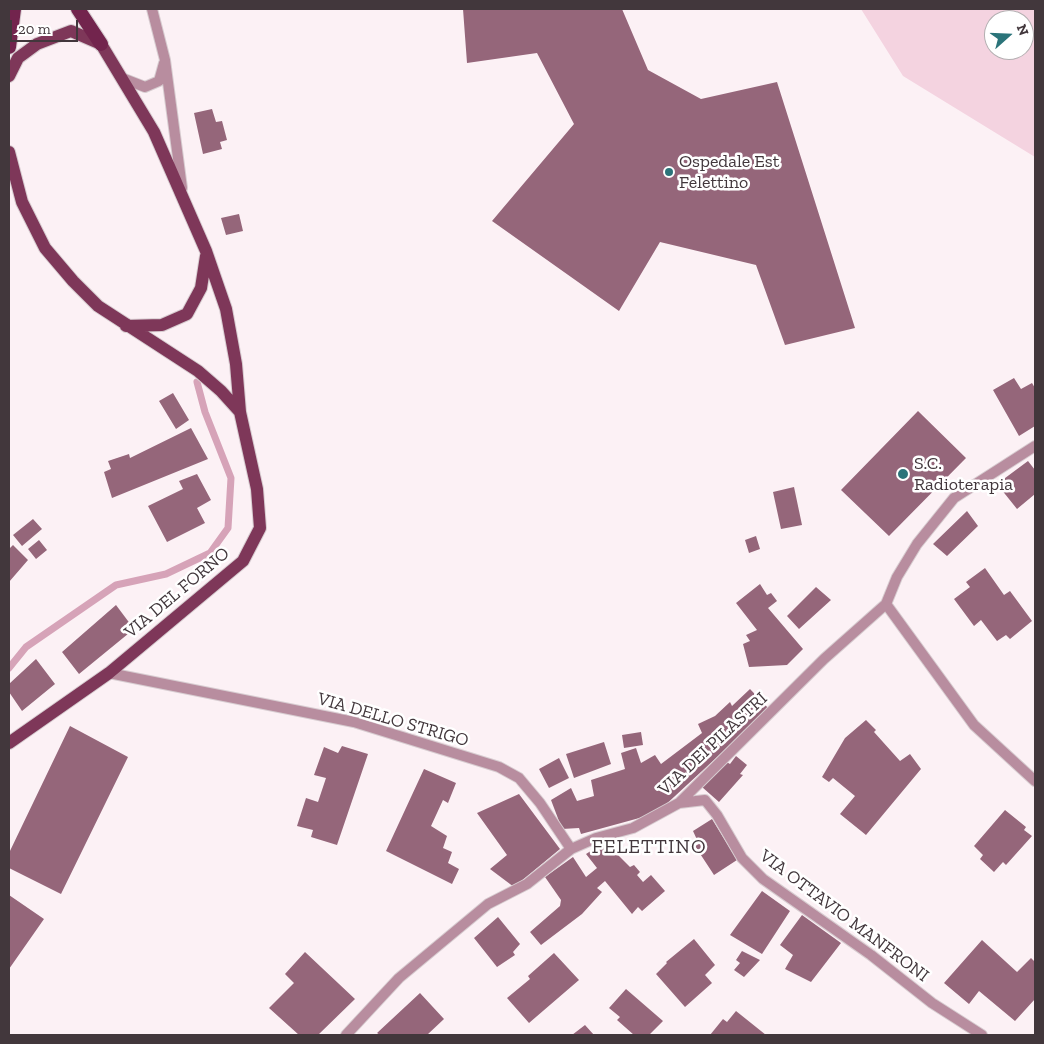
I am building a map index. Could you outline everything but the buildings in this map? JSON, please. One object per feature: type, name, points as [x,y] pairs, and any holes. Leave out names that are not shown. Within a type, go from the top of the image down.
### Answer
[{"type":"highway","points":[[9,47],[14,9]]},
{"type":"highway","points":[[78,9],[101,44]]},
{"type":"main road","points":[[9,76],[18,58],[49,38],[71,31],[101,44]]},
{"type":"main road","name":"VIA DEL FORNO","points":[[9,743],[109,673],[243,561],[260,528],[257,489],[240,412],[236,364],[228,318],[206,251],[154,132],[101,44]]},
{"type":"main road","name":"VIA DEL FORNO","points":[[9,152],[22,202],[45,248],[98,306],[126,326],[198,371],[221,391],[240,412]]},
{"type":"main road","points":[[126,326],[162,325],[187,314],[201,288],[206,251]]},
{"type":"street","points":[[152,9],[165,60],[183,197]]},
{"type":"street","points":[[122,78],[145,87],[158,81],[165,60]]},
{"type":"street","name":"VIA DEI PILASTRI","points":[[346,1035],[406,971],[488,904],[527,884],[571,849],[596,838],[633,828],[679,803],[824,660],[886,604],[897,577],[918,544],[954,498],[1035,446]]},
{"type":"street","points":[[886,604],[974,725],[1035,781]]},
{"type":"street","name":"VIA DELLO STRIGO","points":[[109,673],[354,722],[499,767],[519,778],[540,804],[571,849]]},
{"type":"street","name":"VIA OTTAVIO MANFRONI","points":[[679,803],[704,800],[717,815],[742,858],[763,879],[871,955],[932,1003],[982,1035]]},
{"type":"shaded area","points":[[861,9],[1035,9],[1035,157],[903,76]]},
{"type":"waterway","points":[[9,668],[26,647],[116,585],[166,574],[210,553],[228,528],[231,478],[205,412],[197,382]]},
{"type":"place","name":"Ospedale Est Felettino","points":[[669,172]]},
{"type":"place","name":"S.C. Radioterapia","points":[[903,474]]},
{"type":"district","name":"FELETTINO","points":[[649,847]]}]
